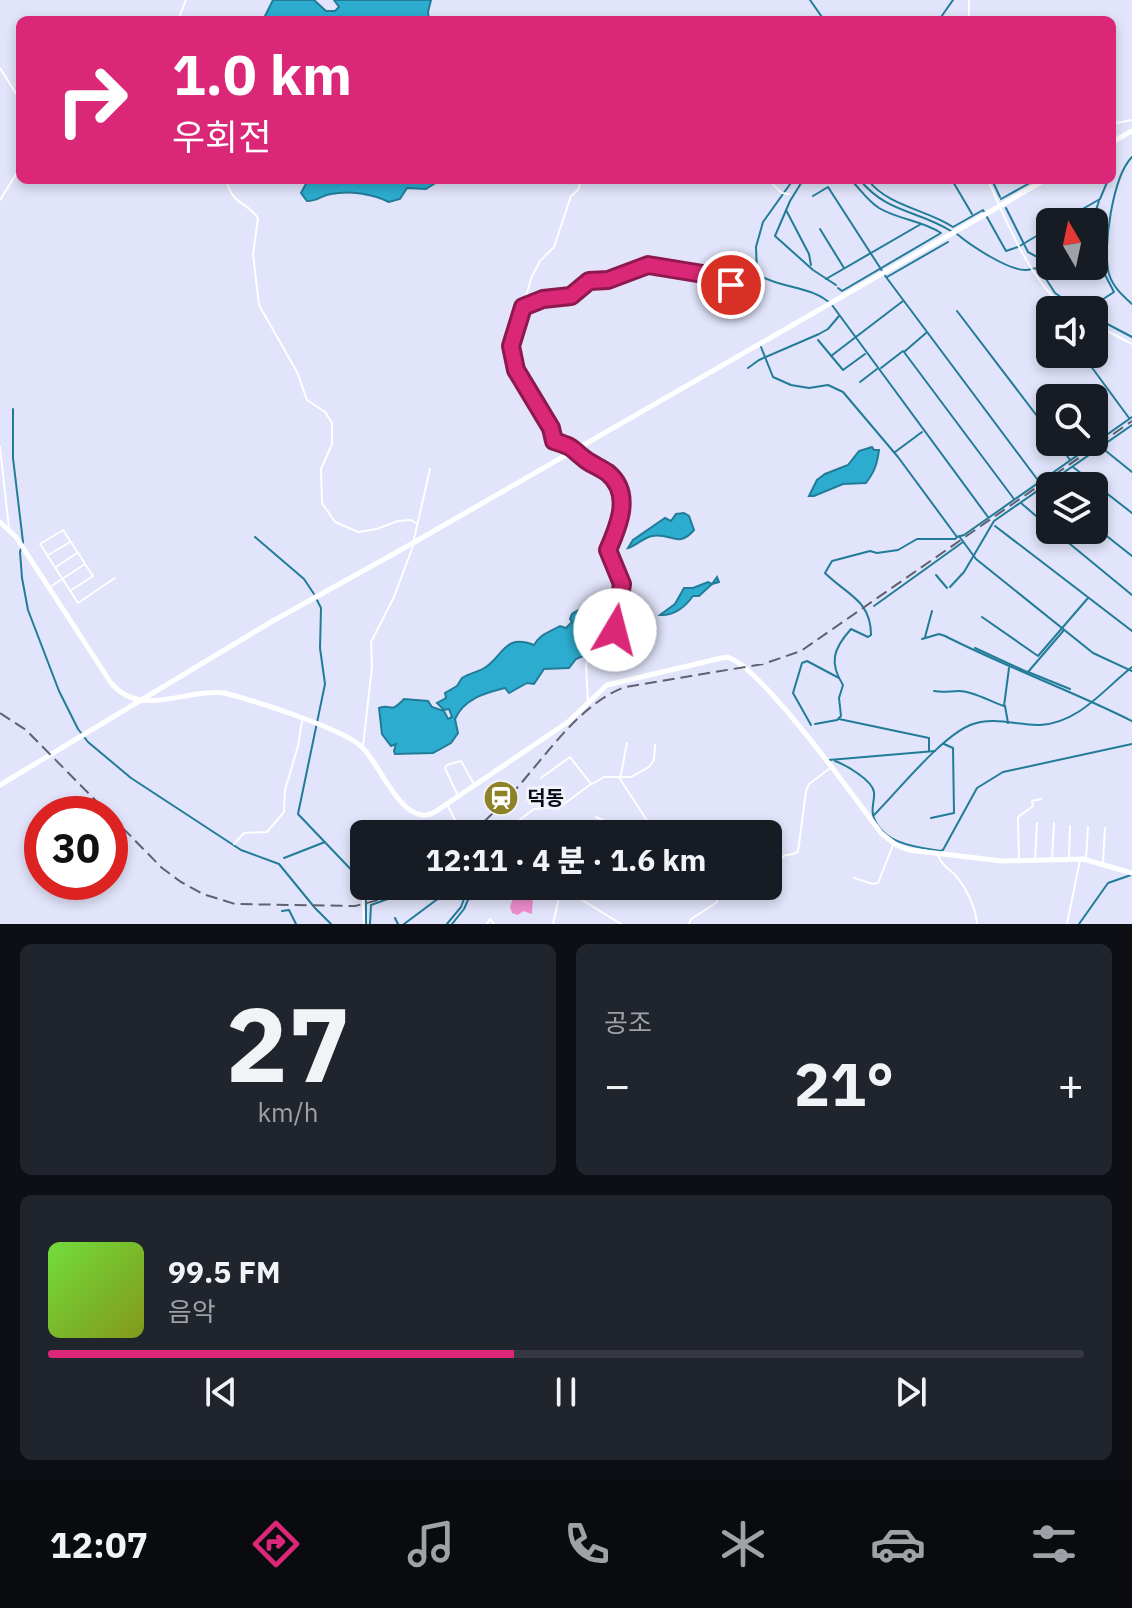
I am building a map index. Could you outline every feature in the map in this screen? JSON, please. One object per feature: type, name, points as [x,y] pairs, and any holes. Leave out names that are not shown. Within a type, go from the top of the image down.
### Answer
[{"type":"main road","points":[[0,785],[261,628],[1038,184]]},
{"type":"main road","points":[[0,522],[9,529],[120,692],[140,701],[158,702],[191,693],[233,695],[348,736],[362,747],[412,813],[428,816],[568,722],[613,682],[732,658],[765,686],[881,833],[894,844],[909,850],[938,854],[1019,861],[1083,859],[1131,871]]},
{"type":"street","points":[[0,68],[16,94]]},
{"type":"street","points":[[0,200],[16,174]]},
{"type":"street","points":[[227,184],[232,197],[258,218],[253,254],[259,305],[297,372],[307,400],[325,412],[332,423],[332,444],[321,469],[322,503],[335,522],[358,532],[398,521],[411,520],[416,523]]},
{"type":"street","points":[[580,184],[571,196],[554,247],[540,261],[532,276],[511,346],[516,370],[551,428],[554,441],[575,448],[583,458],[612,478],[621,502],[619,531],[608,550],[622,584],[615,630],[611,644],[586,664],[588,702]]},
{"type":"street","points":[[772,184],[782,193],[789,194]]},
{"type":"street","points":[[990,184],[1032,268],[1050,296]]},
{"type":"street","points":[[523,307],[543,299],[571,296],[589,281],[608,280],[656,265],[703,274],[724,282],[735,289],[746,312]]},
{"type":"street","points":[[1108,331],[1132,344]]},
{"type":"street","points":[[0,447],[9,529]]},
{"type":"street","points":[[362,747],[372,667],[371,642],[394,597],[413,543],[430,469]]},
{"type":"street","points":[[70,591],[93,576],[63,530],[40,544],[47,556],[55,567],[62,579],[70,591],[78,603],[115,578]]},
{"type":"street","points":[[47,556],[70,541]]},
{"type":"street","points":[[55,567],[78,553]]},
{"type":"street","points":[[49,588],[85,564]]},
{"type":"street","points":[[234,844],[244,833],[267,832],[284,812],[285,790],[302,719]]},
{"type":"street","points":[[627,743],[621,778],[647,820]]},
{"type":"street","points":[[519,820],[534,809],[560,807],[604,777],[631,777],[652,764],[655,745]]},
{"type":"street","points":[[541,778],[570,757],[591,784]]},
{"type":"street","points":[[458,796],[445,768],[447,765],[461,761],[474,785]]},
{"type":"street","points":[[782,856],[798,852],[806,791],[809,784],[830,768]]},
{"type":"street","points":[[1019,861],[1018,817],[1033,806],[1032,801],[1041,799]]},
{"type":"street","points":[[446,803],[455,820]]},
{"type":"street","points":[[596,817],[602,820]]},
{"type":"street","points":[[1035,861],[1037,823]]},
{"type":"street","points":[[1052,860],[1054,823]]},
{"type":"street","points":[[1069,859],[1070,826]]},
{"type":"street","points":[[1067,924],[1088,827]]},
{"type":"street","points":[[1103,863],[1105,828]]},
{"type":"street","points":[[854,878],[878,883],[894,844]]},
{"type":"street","points":[[938,854],[943,866],[955,875],[972,903],[977,924]]},
{"type":"street","points":[[364,900],[364,924]]},
{"type":"street","points":[[553,924],[558,900]]},
{"type":"street","points":[[583,900],[621,924]]},
{"type":"street","points":[[689,924],[691,919],[718,900]]},
{"type":"street","points":[[487,924],[490,919],[494,924]]},
{"type":"shaded area","points":[[512,900],[533,900],[532,914],[523,911],[518,915],[512,913]]},
{"type":"water","points":[[273,0],[314,0],[326,11],[335,11],[339,7],[334,0],[431,0],[428,16],[265,16]]},
{"type":"water","points":[[306,184],[434,184],[426,189],[407,188],[400,199],[389,202],[345,192],[307,201],[301,193]]},
{"type":"water","points":[[872,447],[879,450],[874,471],[866,483],[843,484],[809,496],[817,480],[848,465],[859,451]]},
{"type":"water","points":[[676,514],[689,516],[694,530],[688,536],[679,539],[652,536],[628,548],[633,540],[665,518],[671,521]]},
{"type":"water","points":[[708,582],[712,584],[679,610],[660,615],[675,604],[684,588]]},
{"type":"water","points":[[600,597],[605,599],[610,616],[608,645],[576,659],[569,668],[544,669],[534,684],[527,683],[509,693],[505,688],[470,701],[455,719],[458,733],[451,743],[433,753],[395,754],[396,744],[391,746],[382,734],[379,708],[393,708],[404,699],[428,701],[432,707],[444,711],[448,719],[452,717],[449,709],[444,710],[437,703],[446,698],[445,693],[457,686],[462,678],[486,667],[511,644],[524,642],[534,645],[539,638],[560,626],[566,628],[572,622],[572,614]]},
{"type":"waterway","points":[[810,0],[821,16]]},
{"type":"waterway","points":[[942,16],[953,0]]},
{"type":"waterway","points":[[1132,157],[1119,180],[1107,247],[1111,279],[1132,304]]},
{"type":"waterway","points":[[790,184],[763,222],[756,247],[757,274],[806,290],[832,305],[988,517]]},
{"type":"waterway","points":[[801,184],[775,236],[813,270],[836,285]]},
{"type":"waterway","points":[[838,288],[842,291],[941,233],[879,208],[855,184]]},
{"type":"waterway","points":[[864,184],[892,205],[951,231]]},
{"type":"waterway","points":[[872,184],[897,202],[953,227],[983,210],[1006,251],[1036,236]]},
{"type":"waterway","points":[[954,184],[972,214]]},
{"type":"waterway","points":[[994,184],[1000,197]]},
{"type":"waterway","points":[[1001,199],[1028,184]]},
{"type":"waterway","points":[[1084,208],[1100,199],[1106,184]]},
{"type":"waterway","points":[[813,196],[828,187],[886,277],[1036,478]]},
{"type":"waterway","points":[[1097,208],[1099,201]]},
{"type":"waterway","points":[[1006,208],[1028,252],[1036,256]]},
{"type":"waterway","points":[[786,210],[809,254],[811,265]]},
{"type":"waterway","points":[[826,279],[921,224]]},
{"type":"waterway","points":[[820,229],[844,268]]},
{"type":"waterway","points":[[957,234],[1000,262],[1019,269],[1039,268],[1059,296]]},
{"type":"waterway","points":[[887,277],[948,242]]},
{"type":"waterway","points":[[1108,280],[1114,292],[1108,296]]},
{"type":"waterway","points":[[831,356],[903,301]]},
{"type":"waterway","points":[[957,311],[1036,415]]},
{"type":"waterway","points":[[748,368],[828,329],[839,316]]},
{"type":"waterway","points":[[1108,324],[1132,337]]},
{"type":"waterway","points":[[926,333],[904,352],[1014,499]]},
{"type":"waterway","points":[[818,340],[843,370],[865,354]]},
{"type":"waterway","points":[[761,347],[773,377],[791,385],[809,388],[828,385],[843,392],[898,457],[957,537],[1132,417]]},
{"type":"waterway","points":[[881,368],[903,351]]},
{"type":"waterway","points":[[1092,368],[1129,418]]},
{"type":"waterway","points":[[860,382],[877,369]]},
{"type":"waterway","points":[[13,409],[13,458],[23,542],[20,552],[28,610],[59,691],[78,729],[88,742],[131,778],[241,850],[279,864],[331,924]]},
{"type":"waterway","points":[[950,587],[964,572],[994,521],[1132,425]]},
{"type":"waterway","points":[[895,452],[922,432]]},
{"type":"waterway","points":[[1108,453],[1132,472]]},
{"type":"waterway","points":[[1067,456],[1070,460]]},
{"type":"waterway","points":[[1073,467],[1132,513]]},
{"type":"waterway","points":[[1021,503],[1036,516]]},
{"type":"waterway","points":[[995,526],[1132,631]]},
{"type":"waterway","points":[[959,536],[976,559],[1093,653],[1132,671]]},
{"type":"waterway","points":[[255,537],[304,579],[314,594]]},
{"type":"waterway","points":[[815,724],[837,720],[841,716],[839,698],[843,685],[835,663],[840,643],[851,629],[868,637],[871,635],[870,623],[862,606],[825,573],[832,561],[870,551],[898,550],[917,539],[957,537]]},
{"type":"waterway","points":[[1108,537],[1132,556]]},
{"type":"waterway","points":[[874,606],[963,542]]},
{"type":"waterway","points":[[1070,544],[1132,595]]},
{"type":"waterway","points":[[936,575],[947,588]]},
{"type":"waterway","points":[[982,617],[1038,656],[1088,598]]},
{"type":"waterway","points":[[317,600],[321,608],[320,648],[325,684],[298,814],[360,879],[366,901],[366,924]]},
{"type":"waterway","points":[[925,637],[932,611]]},
{"type":"waterway","points":[[1064,630],[1028,672],[1070,689]]},
{"type":"waterway","points":[[922,639],[939,634],[945,636],[1132,721]]},
{"type":"waterway","points":[[975,648],[1027,672]]},
{"type":"waterway","points":[[811,725],[793,693],[802,663],[807,661],[839,678]]},
{"type":"waterway","points":[[874,815],[921,764],[961,730],[981,722],[1054,723],[1079,712],[1132,667]]},
{"type":"waterway","points":[[934,691],[964,691],[1004,706],[1009,668]]},
{"type":"waterway","points":[[1005,706],[1008,723]]},
{"type":"waterway","points":[[839,719],[929,738],[929,751]]},
{"type":"waterway","points":[[931,818],[954,813],[953,748],[944,744]]},
{"type":"waterway","points":[[835,761],[858,774],[872,787],[873,815],[885,834],[902,843],[940,851],[977,788],[1003,772],[1132,744]]},
{"type":"waterway","points":[[829,760],[935,751]]},
{"type":"waterway","points":[[284,858],[325,842]]},
{"type":"waterway","points":[[1079,924],[1108,883],[1131,875]]},
{"type":"waterway","points":[[370,924],[371,905],[385,900]]},
{"type":"waterway","points":[[404,924],[436,900]]},
{"type":"waterway","points":[[447,924],[464,900]]},
{"type":"waterway","points":[[452,924],[468,900]]},
{"type":"waterway","points":[[282,911],[289,910],[296,924]]},
{"type":"waterway","points":[[395,918],[398,924]]},
{"type":"railway","points":[[486,820],[579,717],[609,695],[625,687],[763,664],[801,651],[1132,421]]},
{"type":"railway","points":[[0,713],[26,730],[91,796]]},
{"type":"railway","points":[[128,833],[162,868],[181,882],[203,894],[235,904],[355,906],[378,900]]},
{"type":"place","name":"덕동","points":[[501,798]]},
{"type":"route","points":[[615,630],[622,584],[608,550],[621,521],[618,488],[610,475],[583,458],[571,445],[554,441],[551,428],[522,382],[511,346],[523,307],[543,299],[571,296],[589,281],[608,280],[648,265],[703,274],[731,285]]}]
